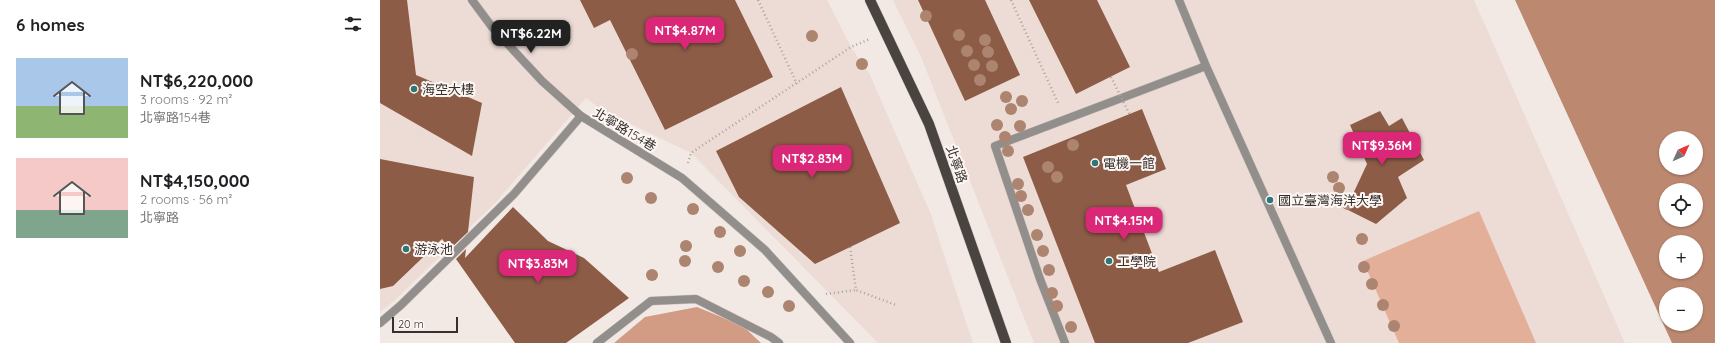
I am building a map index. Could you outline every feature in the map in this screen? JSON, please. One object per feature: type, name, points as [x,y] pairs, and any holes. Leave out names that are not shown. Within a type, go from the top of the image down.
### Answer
[{"type":"main road","name":"北寧路","points":[[870,0],[929,124],[1006,343]]},
{"type":"street","points":[[472,0],[492,27],[542,81],[581,116]]},
{"type":"street","points":[[1179,0],[1206,66],[1331,343]]},
{"type":"street","points":[[1065,343],[1040,279],[995,146],[1206,66]]},
{"type":"street","name":"北寧路154巷","points":[[380,323],[514,194],[581,116],[682,178],[765,250],[850,343]]},
{"type":"street","points":[[597,343],[651,301],[696,299],[772,337],[779,343]]},
{"type":"path","points":[[758,0],[797,84]]},
{"type":"path","points":[[1011,0],[1066,119]]},
{"type":"path","points":[[691,154],[851,47],[885,32]]},
{"type":"path","points":[[1110,77],[1130,115]]},
{"type":"path","points":[[850,246],[856,290]]},
{"type":"path","points":[[808,297],[856,290],[896,305]]},
{"type":"shaded area","points":[[380,0],[827,0],[851,47],[869,73],[930,212],[973,343],[878,343],[691,153],[602,110],[586,98],[497,201],[394,301],[380,312]]},
{"type":"shaded area","name":"國立臺灣海洋大學","points":[[893,0],[1474,0],[1625,343],[1034,343],[921,57]]},
{"type":"shaded area","points":[[1515,0],[1715,0],[1715,343],[1672,343],[1667,331],[1703,331],[1703,287],[1659,287],[1659,315]]},
{"type":"shaded area","points":[[1479,211],[1536,343],[1399,343],[1363,261]]},
{"type":"shaded area","points":[[697,307],[743,326],[761,343],[614,343],[645,317]]},
{"type":"building","name":"海空大樓","points":[[380,0],[407,0],[416,75],[482,103],[472,156],[380,103]]},
{"type":"building","points":[[580,0],[735,0],[773,77],[665,130],[610,20],[594,28]]},
{"type":"building","points":[[918,0],[985,0],[1020,75],[965,101]]},
{"type":"building","points":[[1029,0],[1097,0],[1130,67],[1076,94]]},
{"type":"building","points":[[841,87],[900,223],[815,264],[739,197],[716,151]]},
{"type":"building","name":"工學院","points":[[1142,109],[1166,169],[1126,185],[1159,272],[1215,250],[1243,322],[1188,343],[1095,343],[1023,157]]},
{"type":"building","points":[[1380,111],[1389,126],[1402,118],[1424,160],[1398,177],[1407,198],[1376,224],[1346,209],[1367,164],[1350,125]]},
{"type":"building","name":"游泳池","points":[[380,159],[474,177],[468,232],[450,249],[442,239],[393,286],[380,289]]},
{"type":"building","points":[[513,207],[548,241],[584,258],[629,298],[566,343],[515,343],[456,259],[466,249],[465,258]]},
{"type":"place","name":"海空大樓","points":[[414,89]]},
{"type":"place","name":"電機一館","points":[[1095,163]]},
{"type":"place","name":"國立臺灣海洋大學","points":[[1270,200]]},
{"type":"place","name":"游泳池","points":[[406,249]]},
{"type":"place","name":"工學院","points":[[1109,261]]}]
